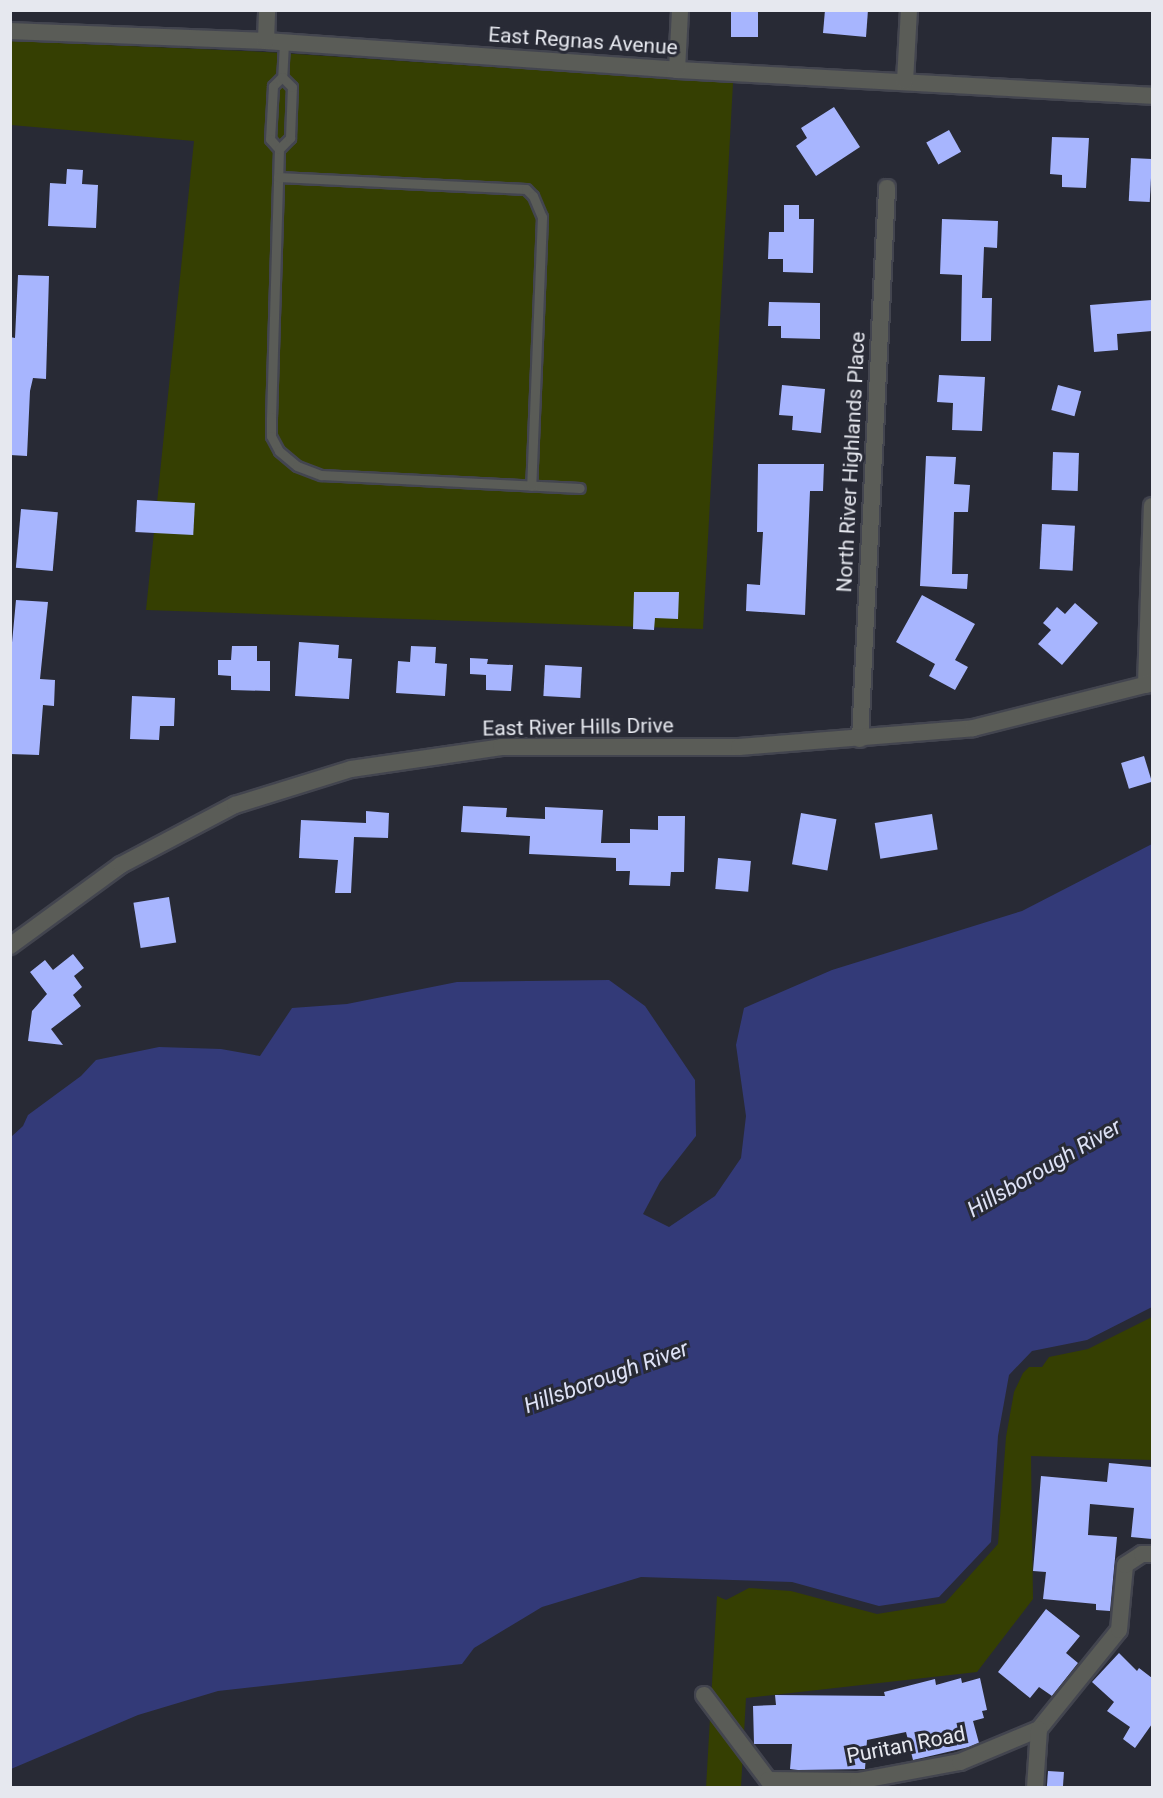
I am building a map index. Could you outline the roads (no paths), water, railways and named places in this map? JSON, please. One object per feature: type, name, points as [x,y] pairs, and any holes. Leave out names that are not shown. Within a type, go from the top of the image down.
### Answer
[{"type":"street","points":[[266,41],[267,10]]},
{"type":"street","points":[[677,70],[680,10]]},
{"type":"street","points":[[905,81],[909,10]]},
{"type":"street","name":"East Regnas Avenue","points":[[10,31],[266,41],[677,70],[1152,96]]},
{"type":"street","name":"North River Highlands Place","points":[[860,739],[887,188]]},
{"type":"street","points":[[1149,684],[1152,506]]},
{"type":"street","name":"East River Hills Drive","points":[[10,946],[121,865],[235,805],[351,769],[501,747],[739,747],[860,739],[973,728],[1149,684]]},
{"type":"street","name":"Puritan Road","points":[[704,1695],[765,1784],[870,1779],[960,1762],[1039,1729],[1119,1630],[1125,1565],[1142,1554],[1152,1554]]},
{"type":"street","points":[[1035,1788],[1039,1729]]},
{"type":"lane","points":[[279,149],[270,139],[273,86],[282,78],[284,43]]},
{"type":"lane","points":[[282,78],[292,87],[290,138],[279,149],[271,417],[272,436],[279,451],[297,466],[321,475],[580,488]]},
{"type":"lane","points":[[278,177],[526,189],[533,196],[542,217],[531,486]]},
{"type":"water","name":"Hillsborough River","points":[[1152,844],[1152,1307],[1087,1340],[1032,1351],[1009,1375],[998,1436],[991,1542],[939,1597],[879,1606],[792,1582],[641,1577],[542,1607],[474,1648],[462,1664],[218,1691],[138,1715],[11,1769],[11,1137],[23,1126],[28,1115],[81,1076],[96,1060],[159,1047],[221,1049],[260,1056],[292,1008],[347,1004],[457,982],[609,980],[645,1006],[695,1080],[696,1136],[660,1182],[643,1214],[669,1227],[715,1196],[741,1158],[746,1116],[736,1045],[744,1008],[832,970],[1022,911]]}]
